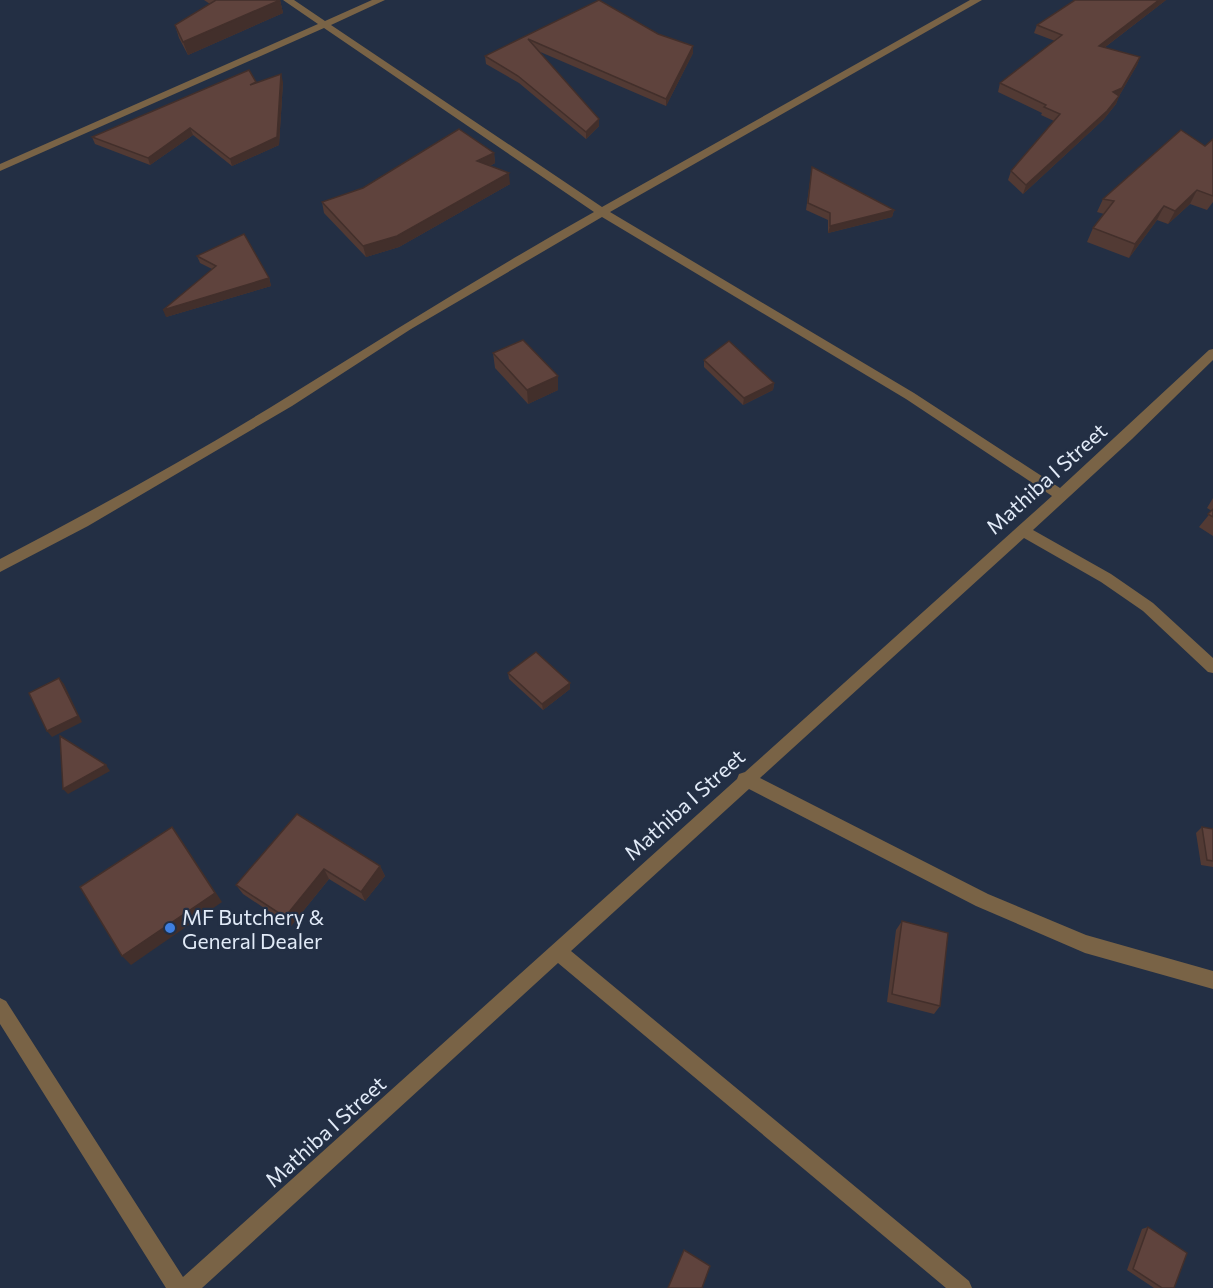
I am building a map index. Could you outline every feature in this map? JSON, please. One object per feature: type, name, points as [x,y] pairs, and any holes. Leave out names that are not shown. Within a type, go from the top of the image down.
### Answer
[{"type":"street","points":[[288,0],[602,212],[910,396],[1060,495]]},
{"type":"street","points":[[0,168],[380,0]]},
{"type":"street","points":[[0,566],[83,522],[287,403],[417,320],[602,212],[977,0]]},
{"type":"street","name":"Mathiba I Street","points":[[186,1288],[556,950],[1127,436],[1213,353]]},
{"type":"street","points":[[1022,530],[1106,578],[1148,608],[1213,666]]},
{"type":"street","points":[[745,779],[992,904],[1085,944],[1213,980]]},
{"type":"street","points":[[556,950],[962,1288]]},
{"type":"street","points":[[0,1007],[177,1288]]},
{"type":"building","points":[[216,0],[280,0],[183,42],[175,25]]},
{"type":"building","points":[[599,0],[658,34],[693,46],[666,99],[528,39],[599,119],[586,132],[518,76],[485,56]]},
{"type":"building","points":[[1075,0],[1159,0],[1099,46],[1140,57],[1122,88],[1113,92],[1119,96],[1107,111],[1026,185],[1011,171],[1060,114],[1000,83],[1062,35],[1037,25]]},
{"type":"building","points":[[249,70],[256,82],[250,85],[281,74],[277,137],[230,159],[190,128],[148,158],[92,137]]},
{"type":"building","points":[[459,129],[494,153],[477,161],[509,173],[397,236],[363,246],[322,202],[363,188]]},
{"type":"building","points":[[1181,130],[1205,146],[1213,139],[1213,196],[1197,190],[1175,211],[1164,206],[1135,244],[1093,228],[1114,201],[1103,199]]},
{"type":"building","points":[[812,167],[894,210],[830,226],[830,213],[808,203]]},
{"type":"building","points":[[244,234],[269,278],[163,310],[216,266],[197,256]]},
{"type":"building","points":[[523,340],[558,376],[527,390],[493,353]]},
{"type":"building","points":[[729,341],[774,383],[744,398],[704,360]]},
{"type":"building","points":[[536,652],[570,683],[542,704],[508,673]]},
{"type":"building","points":[[59,678],[78,716],[47,731],[29,693]]},
{"type":"building","points":[[60,736],[106,765],[63,789]]},
{"type":"building","points":[[297,814],[380,866],[361,892],[324,869],[285,917],[236,885]]},
{"type":"building","points":[[172,827],[215,893],[122,956],[80,887]]},
{"type":"building","points":[[1202,827],[1213,829],[1213,861],[1207,860]]},
{"type":"building","points":[[902,921],[948,933],[940,1006],[892,994]]},
{"type":"building","points":[[1148,1227],[1187,1253],[1174,1288],[1162,1288],[1133,1269]]},
{"type":"building","points":[[684,1250],[710,1266],[702,1288],[668,1288]]},
{"type":"place","name":"MF Butchery & General Dealer","points":[[170,928]]}]
